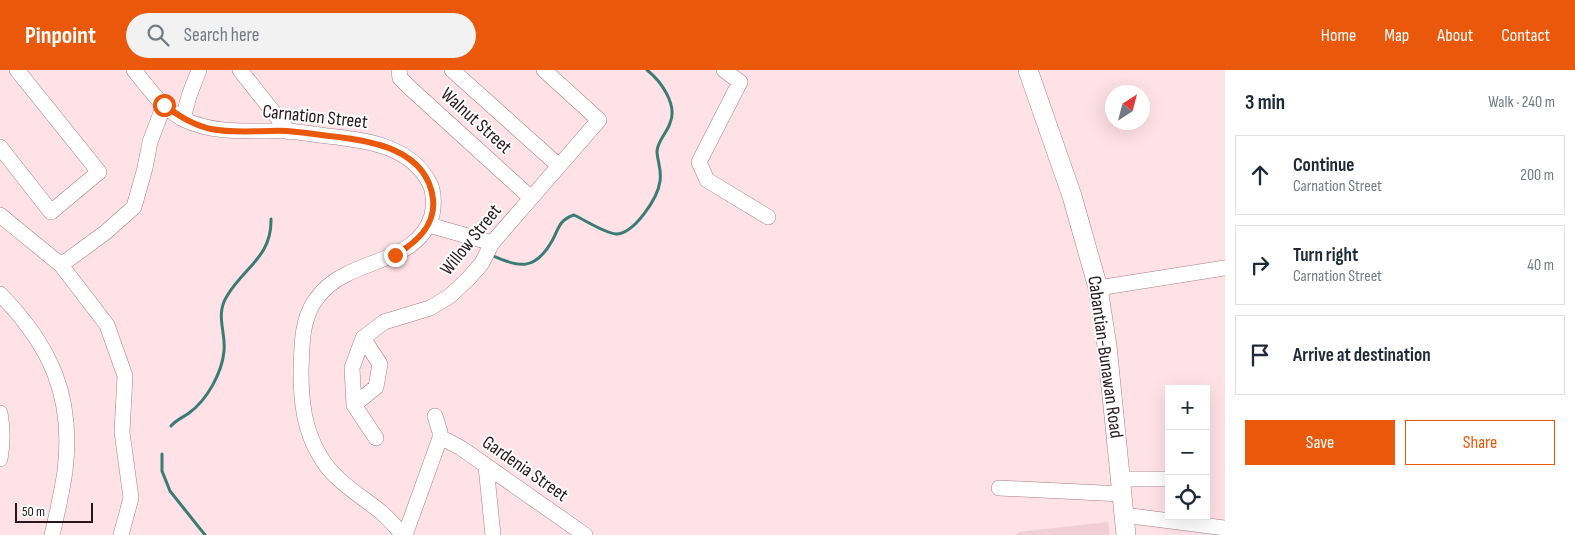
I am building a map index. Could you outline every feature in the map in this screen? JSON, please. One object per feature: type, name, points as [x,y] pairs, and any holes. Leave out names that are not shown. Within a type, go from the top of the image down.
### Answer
[{"type":"main road","name":"Cabantian-Bunawan Road","points":[[1028,70],[1072,196],[1098,288],[1107,346],[1126,535]]},
{"type":"street","points":[[2,155],[51,212],[99,172],[17,70]]},
{"type":"street","name":"Carnation Street","points":[[134,70],[164,105],[183,119],[212,129],[289,132],[362,140],[384,146],[408,158],[423,172],[431,186],[434,208],[429,225]]},
{"type":"street","points":[[183,119],[188,96],[199,70]]},
{"type":"street","points":[[240,70],[289,132]]},
{"type":"street","name":"Walnut Street","points":[[399,70],[400,78],[410,88],[531,198]]},
{"type":"street","points":[[452,70],[559,166]]},
{"type":"street","name":"Willow Street","points":[[354,405],[352,368],[364,338],[384,322],[430,308],[450,296],[482,263],[492,243],[598,120],[544,70]]},
{"type":"street","points":[[724,70],[740,82],[699,162],[706,180],[768,217]]},
{"type":"street","points":[[61,265],[106,232],[134,207],[150,142],[164,105]]},
{"type":"street","points":[[0,215],[61,265],[107,325],[125,376],[122,432],[131,498],[121,535]]},
{"type":"street","points":[[435,416],[440,438],[404,535],[381,512],[346,486],[332,472],[321,458],[311,440],[302,401],[302,343],[305,319],[315,301],[328,286],[347,274],[395,255],[410,246],[429,225],[492,243]]},
{"type":"street","points":[[1098,288],[1225,268]]},
{"type":"street","points":[[0,294],[19,313],[34,334],[50,361],[60,388],[66,416],[67,443],[65,472],[52,535]]},
{"type":"street","points":[[364,338],[380,364],[376,387],[354,405],[376,438]]},
{"type":"street","points":[[0,413],[3,427],[0,459]]},
{"type":"street","name":"Gardenia Street","points":[[440,438],[454,444],[585,535]]},
{"type":"street","points":[[486,466],[493,535]]},
{"type":"street","points":[[999,488],[1121,486],[1165,480]]},
{"type":"street","points":[[1124,515],[1225,528]]},
{"type":"shaded area","points":[[1108,522],[1110,535],[1016,535],[1018,532]]},
{"type":"waterway","points":[[491,255],[510,263],[526,264],[533,262],[546,251],[560,225],[569,217],[574,215],[600,229],[616,234],[630,228],[644,214],[658,188],[660,169],[657,151],[669,127],[672,116],[672,109],[667,94],[658,80],[647,70]]},
{"type":"waterway","points":[[171,426],[196,408],[217,377],[224,351],[221,317],[224,303],[234,286],[262,252],[267,243],[271,219]]},
{"type":"waterway","points":[[162,454],[162,471],[170,491],[205,535]]},
{"type":"route","points":[[164,105],[183,119],[212,129],[289,132],[362,140],[384,146],[408,158],[423,172],[431,186],[434,208],[429,225],[419,238],[395,255]]}]
